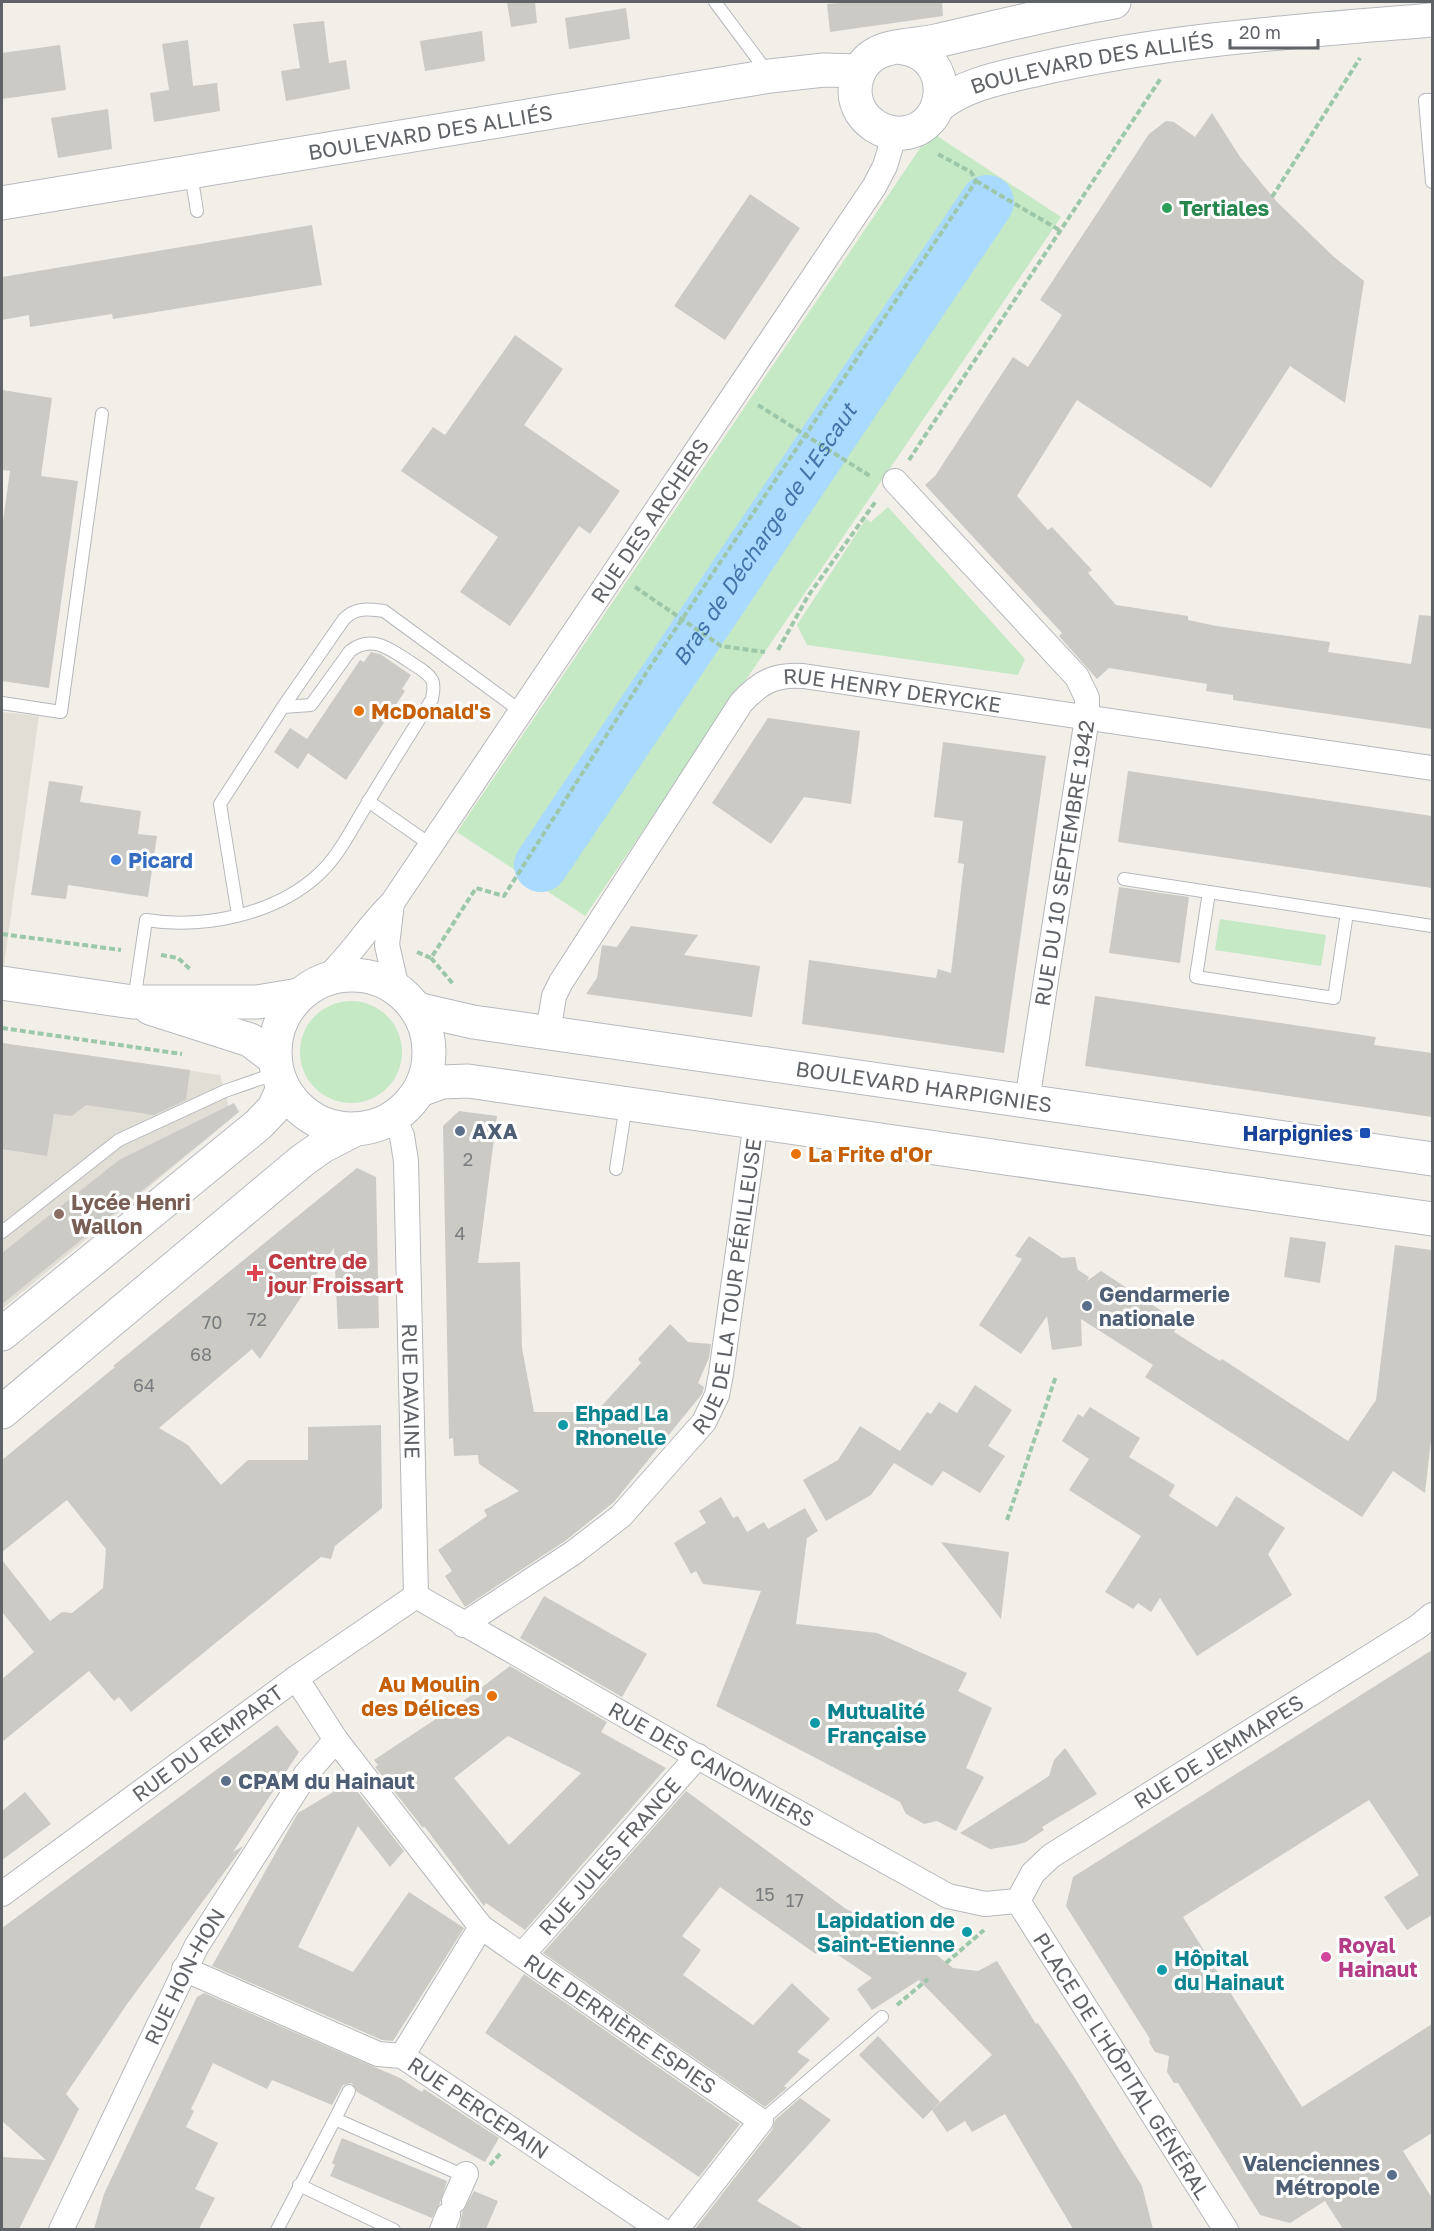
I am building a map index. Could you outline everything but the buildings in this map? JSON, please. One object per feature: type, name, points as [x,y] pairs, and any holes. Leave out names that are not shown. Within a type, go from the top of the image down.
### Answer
[{"type":"main road","points":[[895,133],[877,127],[863,114],[855,90],[859,72],[877,53],[903,48],[1029,10],[1114,2]]},
{"type":"main road","name":"BOULEVARD DES ALLIÉS","points":[[895,133],[921,126],[938,106],[954,95],[997,79],[1116,53],[1185,43],[1432,20]]},
{"type":"main road","name":"BOULEVARD DES ALLIÉS","points":[[903,48],[921,54],[934,68],[940,87],[938,106]]},
{"type":"main road","name":"BOULEVARD DES ALLIÉS","points":[[2,203],[770,76],[805,71],[859,72]]},
{"type":"main road","name":"BOULEVARD HARPIGNIES","points":[[2,983],[134,1002],[257,1002],[311,988],[343,975],[362,975],[380,980],[407,999],[456,1019],[1432,1159]]},
{"type":"main road","points":[[2,1334],[259,1124],[273,1108],[278,1073],[275,1039],[281,1020],[311,988]]},
{"type":"main road","name":"BOULEVARD HARPIGNIES","points":[[134,1002],[191,1023],[250,1040],[278,1073],[301,1110],[318,1121],[336,1128],[356,1129],[376,1125],[394,1117],[420,1090],[429,1063],[429,1044],[425,1026],[407,999]]},
{"type":"main road","points":[[420,1090],[442,1082],[468,1081],[1432,1219]]},
{"type":"main road","points":[[2,1412],[303,1160],[323,1146],[356,1129]]},
{"type":"street","name":"RUE DES ARCHERS","points":[[311,988],[346,959],[367,929],[392,903],[874,187],[885,166],[895,133]]},
{"type":"street","name":"RUE DU 10 SEPTEMBRE 1942","points":[[895,481],[1077,677],[1087,698],[1087,718],[1027,1101]]},
{"type":"street","name":"RUE HENRY DERYCKE","points":[[548,1033],[554,996],[561,982],[741,703],[757,685],[777,676],[803,676],[1432,768]]},
{"type":"street","name":"RUE DES ARCHERS","points":[[392,903],[387,945],[407,999]]},
{"type":"street","name":"RUE DAVAINE","points":[[394,1117],[402,1136],[406,1161],[416,1596]]},
{"type":"street","name":"RUE DE LA TOUR PÉRILLEUSE","points":[[463,1625],[607,1528],[647,1488],[704,1422],[717,1395],[721,1374],[756,1122]]},
{"type":"street","name":"RUE DES CANONNIERS","points":[[416,1596],[463,1625],[948,1896],[974,1903],[1018,1901]]},
{"type":"street","name":"RUE DU REMPART","points":[[2,1894],[296,1678],[416,1596]]},
{"type":"street","name":"RUE DE JEMMAPES","points":[[1018,1901],[1033,1873],[1051,1856],[1419,1626],[1432,1615]]},
{"type":"street","name":"RUE DERRIÈRE ESPIES","points":[[296,1678],[336,1740],[481,1927],[761,2121]]},
{"type":"street","name":"RUE HON-HON","points":[[61,2229],[184,1969],[306,1774],[336,1740]]},
{"type":"street","name":"RUE JULES FRANCE","points":[[522,1955],[698,1756]]},
{"type":"street","name":"PLACE DE L'HÔPITAL GÉNÉRAL","points":[[1018,1901],[1226,2229]]},
{"type":"street","points":[[402,2056],[481,1927]]},
{"type":"street","name":"RUE PERCEPAIN","points":[[184,1969],[365,2054],[402,2056],[662,2229]]},
{"type":"street","points":[[676,2229],[761,2121]]},
{"type":"street","points":[[448,2215],[463,2174]]},
{"type":"lane","points":[[715,2],[770,76]]},
{"type":"lane","points":[[1432,100],[1425,100],[1432,182]]},
{"type":"lane","points":[[190,172],[197,211]]},
{"type":"lane","points":[[2,704],[61,712],[102,414]]},
{"type":"lane","points":[[238,915],[220,804],[283,707],[351,612],[361,609],[384,612],[522,712]]},
{"type":"lane","points":[[134,1002],[146,920],[192,923],[238,915],[287,896],[319,874],[341,846],[432,699],[433,681],[427,674],[386,646],[366,643],[350,651],[311,705],[283,707]]},
{"type":"lane","points":[[368,801],[431,845]]},
{"type":"lane","points":[[1124,879],[1432,926]]},
{"type":"lane","points":[[1209,892],[1196,977],[1300,993],[1334,998],[1347,913]]},
{"type":"lane","points":[[2,1232],[119,1140],[225,1091],[278,1073]]},
{"type":"lane","points":[[616,1169],[626,1103]]},
{"type":"lane","points":[[761,2121],[882,2018]]},
{"type":"lane","points":[[277,2229],[349,2091]]},
{"type":"lane","points":[[335,2119],[463,2174]]},
{"type":"lane","points":[[299,2185],[394,2229]]},
{"type":"path","points":[[615,573],[721,646],[776,654],[808,596],[850,534],[895,481],[1185,43]]},
{"type":"path","points":[[1272,197],[1364,51]]},
{"type":"path","points":[[931,150],[971,172],[976,182],[1061,231]]},
{"type":"path","points":[[431,958],[476,888],[504,896],[976,182]]},
{"type":"path","points":[[736,392],[845,461]]},
{"type":"path","points":[[387,945],[431,958],[456,987]]},
{"type":"path","points":[[2,1028],[187,1054]]},
{"type":"path","points":[[1007,1520],[1056,1376]]},
{"type":"path","points":[[882,2018],[928,1979]]},
{"type":"path","points":[[463,2174],[487,2167],[497,2159],[514,2129]]},
{"type":"shaded area","points":[[2,712],[39,716],[2,979]]},
{"type":"shaded area","name":"Lycée Henri Wallon","points":[[2,1043],[220,1075],[232,1118],[2,1309]]},
{"type":"green space","points":[[931,132],[1061,217],[585,916],[457,832]]},
{"type":"green space","points":[[888,507],[1025,659],[1018,675],[807,645],[797,625],[866,519],[871,522]]},
{"type":"green space","points":[[1220,919],[1326,935],[1321,966],[1215,950]]},
{"type":"green space","points":[[351,1001],[371,1005],[387,1016],[398,1032],[402,1052],[398,1072],[387,1088],[371,1099],[351,1103],[331,1099],[315,1088],[304,1072],[300,1052],[304,1032],[315,1016],[331,1005]]},
{"type":"waterway","name":"Bras de Décharge de L'Escaut","points":[[541,865],[987,202]]},
{"type":"place","name":"Tertiales","points":[[1167,208]]},
{"type":"place","name":"McDonald's","points":[[359,711]]},
{"type":"place","name":"Picard","points":[[116,860]]},
{"type":"place","name":"AXA","points":[[460,1131]]},
{"type":"place","name":"Harpignies","points":[[1365,1133]]},
{"type":"place","name":"La Frite d'Or","points":[[796,1154]]},
{"type":"place","name":"Lycée Henri Wallon","points":[[59,1214]]},
{"type":"place","name":"Centre de jour Froissart","points":[[255,1273]]},
{"type":"place","name":"Gendarmerie nationale","points":[[1087,1306]]},
{"type":"place","name":"Ehpad La Rhonelle","points":[[563,1425]]},
{"type":"place","name":"Au Moulin des Délices","points":[[492,1696]]},
{"type":"place","name":"Mutualité Française","points":[[815,1723]]},
{"type":"place","name":"CPAM du Hainaut","points":[[226,1781]]},
{"type":"place","name":"Lapidation de Saint-Etienne","points":[[967,1932]]},
{"type":"place","name":"Royal Hainaut","points":[[1326,1957]]},
{"type":"place","name":"Hôpital du Hainaut","points":[[1162,1970]]},
{"type":"place","name":"Valenciennes Métropole","points":[[1392,2175]]}]
